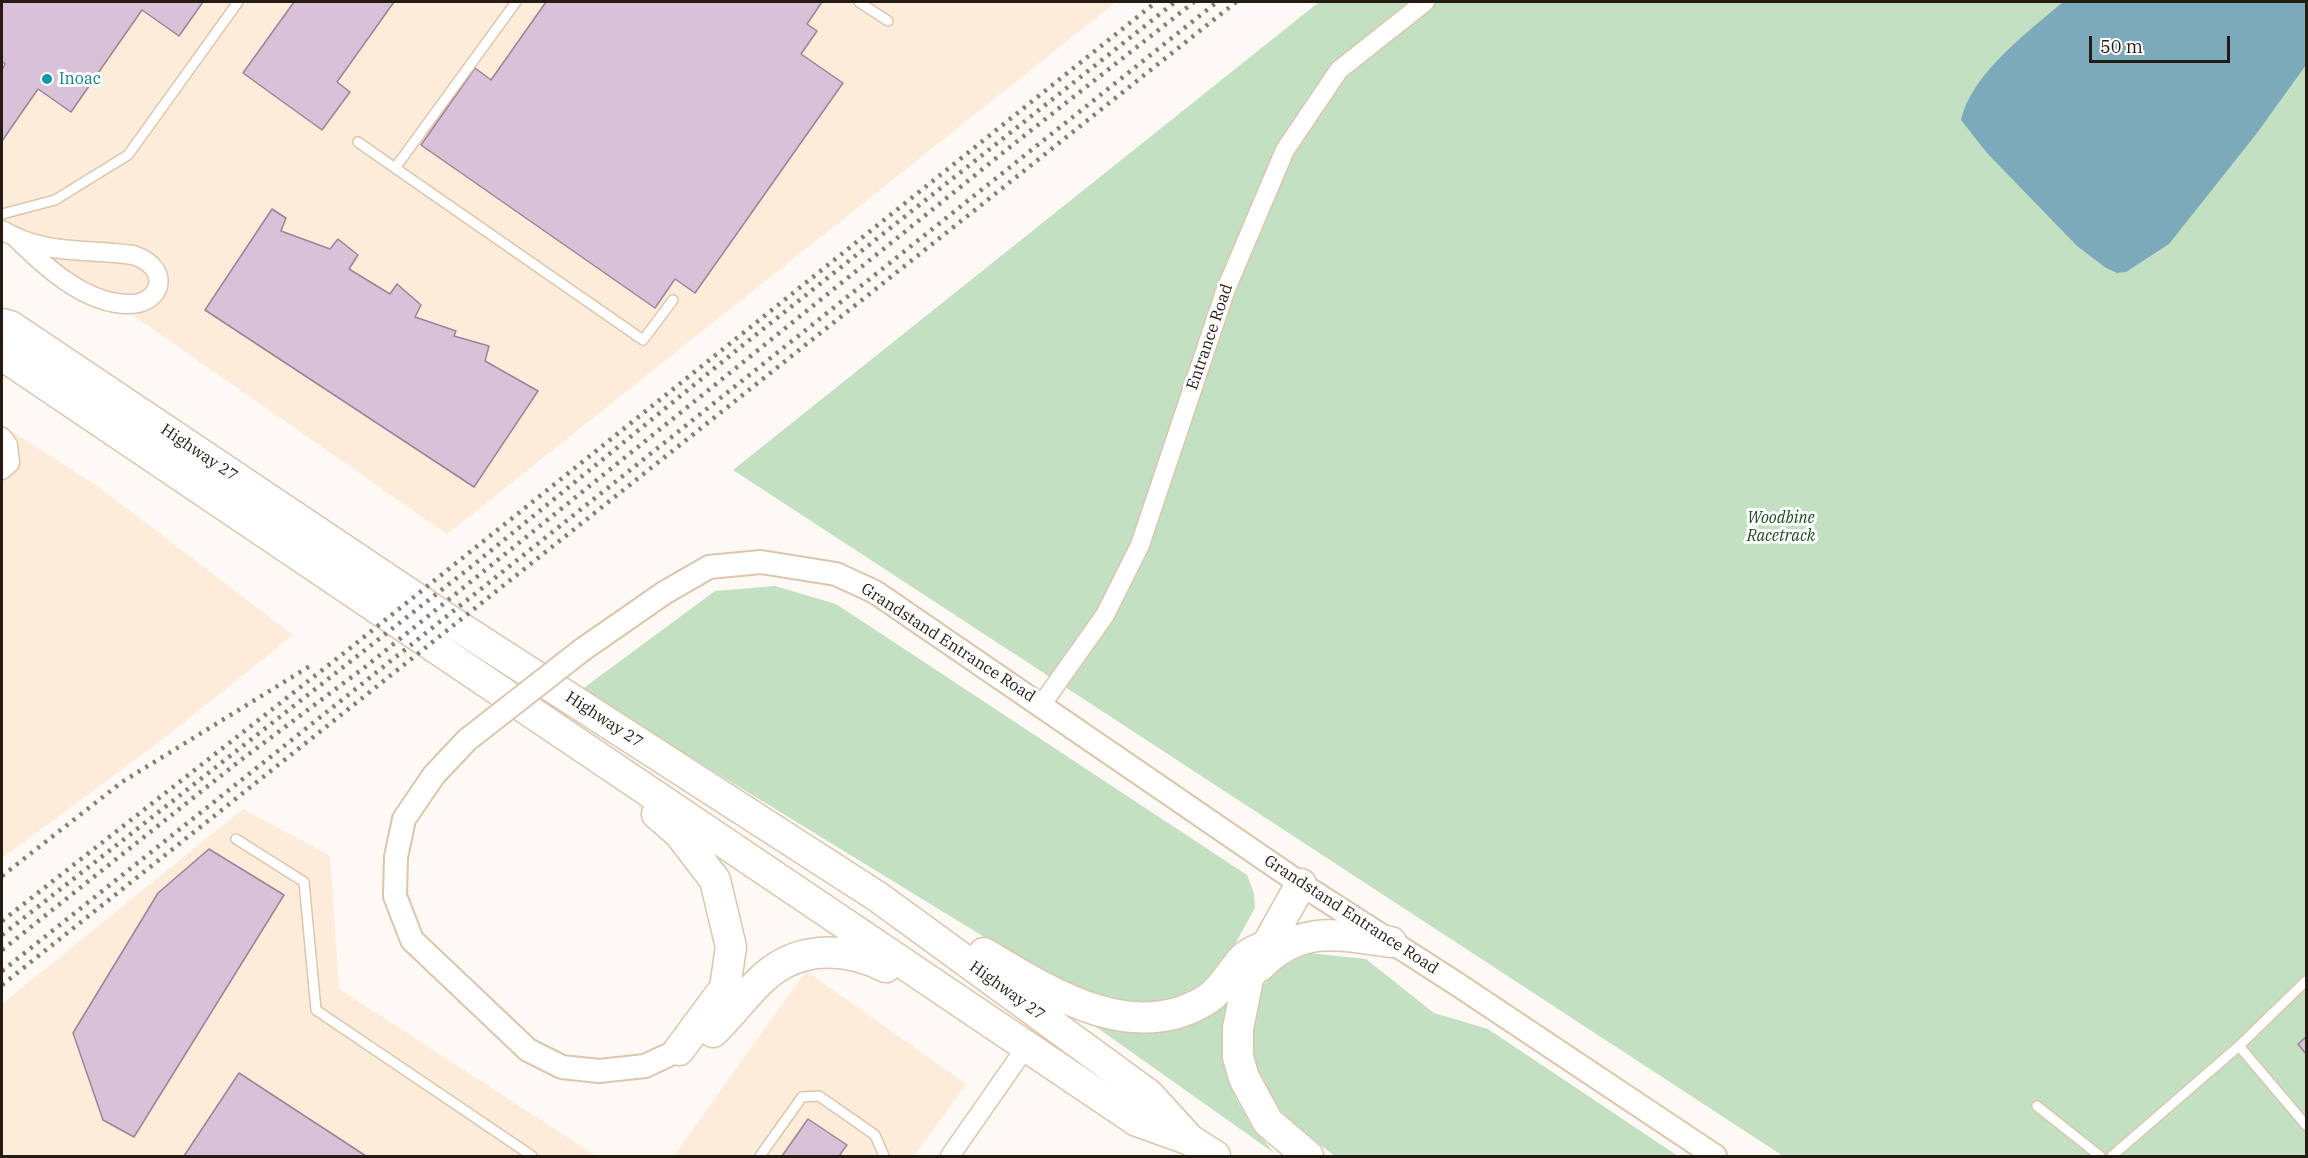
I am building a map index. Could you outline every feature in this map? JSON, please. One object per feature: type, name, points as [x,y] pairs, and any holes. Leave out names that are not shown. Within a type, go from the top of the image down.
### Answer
[{"type":"main road","name":"Highway 27","points":[[2,324],[10,326],[450,621],[878,897],[1148,1094],[1190,1140]]},
{"type":"main road","name":"Highway 27","points":[[2,354],[1137,1121],[1190,1140],[1215,1156]]},
{"type":"main road","points":[[564,734],[679,833],[715,880],[731,947],[725,988],[678,1050]]},
{"type":"main road","points":[[1301,884],[1248,979],[1238,1028],[1238,1057],[1244,1078],[1268,1122],[1308,1156]]},
{"type":"main road","points":[[878,897],[946,929],[1030,981],[1102,1013],[1140,1020],[1166,1017],[1190,1009],[1208,999],[1229,979],[1246,956],[1267,945]]},
{"type":"main road","points":[[1248,979],[1270,956],[1300,938],[1318,934],[1390,942]]},
{"type":"main road","points":[[678,1050],[714,1031],[759,981],[785,961],[831,950],[866,957],[983,1019]]},
{"type":"street","name":"Entrance Road","points":[[1042,704],[1105,615],[1140,545],[1226,289],[1285,150],[1339,70],[1425,2]]},
{"type":"street","points":[[8,233],[51,250],[133,255],[146,259],[156,268],[159,281],[155,293],[144,301],[129,305],[113,302],[80,289],[47,270],[8,233]]},
{"type":"street","points":[[2,437],[8,445],[10,463],[2,470]]},
{"type":"street","name":"Grandstand Entrance Road","points":[[678,1050],[645,1066],[599,1071],[562,1067],[528,1050],[412,940],[395,896],[396,857],[404,819],[434,775],[467,740],[582,650],[664,593],[709,567],[760,562],[836,574],[875,592],[1042,704],[1301,884],[1715,1156]]},
{"type":"street","points":[[950,1156],[1026,1047]]},
{"type":"lane","points":[[2,214],[55,200],[128,155],[238,2]]},
{"type":"lane","points":[[395,168],[516,2]]},
{"type":"lane","points":[[859,2],[888,21]]},
{"type":"lane","points":[[358,142],[643,340],[673,300]]},
{"type":"lane","points":[[236,839],[304,882],[316,1011],[532,1156]]},
{"type":"lane","points":[[2112,1156],[2239,1046],[2307,981]]},
{"type":"lane","points":[[2239,1046],[2307,1125]]},
{"type":"lane","points":[[760,1156],[802,1097],[819,1096],[875,1135],[884,1156]]},
{"type":"lane","points":[[2037,1106],[2100,1156]]},
{"type":"shaded area","points":[[2,2],[1116,2],[447,534],[2,224]]},
{"type":"shaded area","points":[[2,425],[97,486],[293,635],[159,742],[2,858]]},
{"type":"shaded area","points":[[243,809],[330,856],[339,989],[596,1156],[2,1156],[2,1004]]},
{"type":"shaded area","points":[[806,971],[966,1084],[914,1156],[674,1156]]},
{"type":"green space","name":"Woodbine Racetrack","points":[[1319,2],[2306,2],[2306,1156],[1783,1156],[733,470]]},
{"type":"green space","points":[[775,586],[836,604],[1247,875],[1254,893],[1255,908],[1228,957],[1185,1001],[1122,1010],[1056,981],[581,690],[715,591]]},
{"type":"green space","points":[[1309,953],[1366,959],[1434,1013],[1488,1029],[1678,1156],[1335,1156],[1296,1126],[1276,1105],[1262,1080],[1253,1050],[1255,1005],[1264,985],[1281,968]]},
{"type":"green space","points":[[1228,995],[1226,1050],[1230,1083],[1243,1111],[1274,1153],[1082,1017]]},
{"type":"water","points":[[2063,2],[2306,2],[2306,65],[2257,133],[2169,244],[2126,272],[2117,273],[2106,268],[2077,246],[1987,153],[1961,120],[1976,86],[1989,70],[2018,40]]},
{"type":"building","name":"Inoac","points":[[2,2],[203,2],[179,36],[142,10],[71,112],[38,89],[2,141],[2,70],[5,64],[2,61]]},
{"type":"building","points":[[294,2],[394,2],[337,82],[350,92],[322,130],[243,73]]},
{"type":"building","points":[[546,2],[822,2],[807,24],[817,31],[801,54],[843,83],[695,293],[675,279],[655,308],[421,145],[475,68],[491,80]]},
{"type":"building","points":[[272,209],[286,218],[281,231],[330,249],[338,239],[358,255],[349,269],[390,294],[397,284],[421,305],[415,317],[456,331],[454,336],[489,346],[485,361],[538,391],[474,487],[205,310]]},
{"type":"building","points":[[209,849],[284,895],[134,1137],[103,1120],[73,1033],[158,893]]},
{"type":"building","points":[[2306,1037],[2306,1054],[2298,1044]]},
{"type":"building","points":[[239,1073],[366,1156],[184,1156]]},
{"type":"building","points":[[808,1119],[847,1145],[839,1156],[782,1156]]},
{"type":"railway","points":[[2,921],[344,653],[1156,2]]},
{"type":"railway","points":[[2,935],[472,566],[743,345],[1175,2]]},
{"type":"railway","points":[[2,950],[237,763],[365,667],[1010,147],[1194,2]]},
{"type":"railway","points":[[2,971],[1217,2]]},
{"type":"railway","points":[[2,985],[1236,2]]},
{"type":"railway","points":[[2,876],[122,782],[310,666]]},
{"type":"place","name":"Inoac","points":[[47,79]]}]
